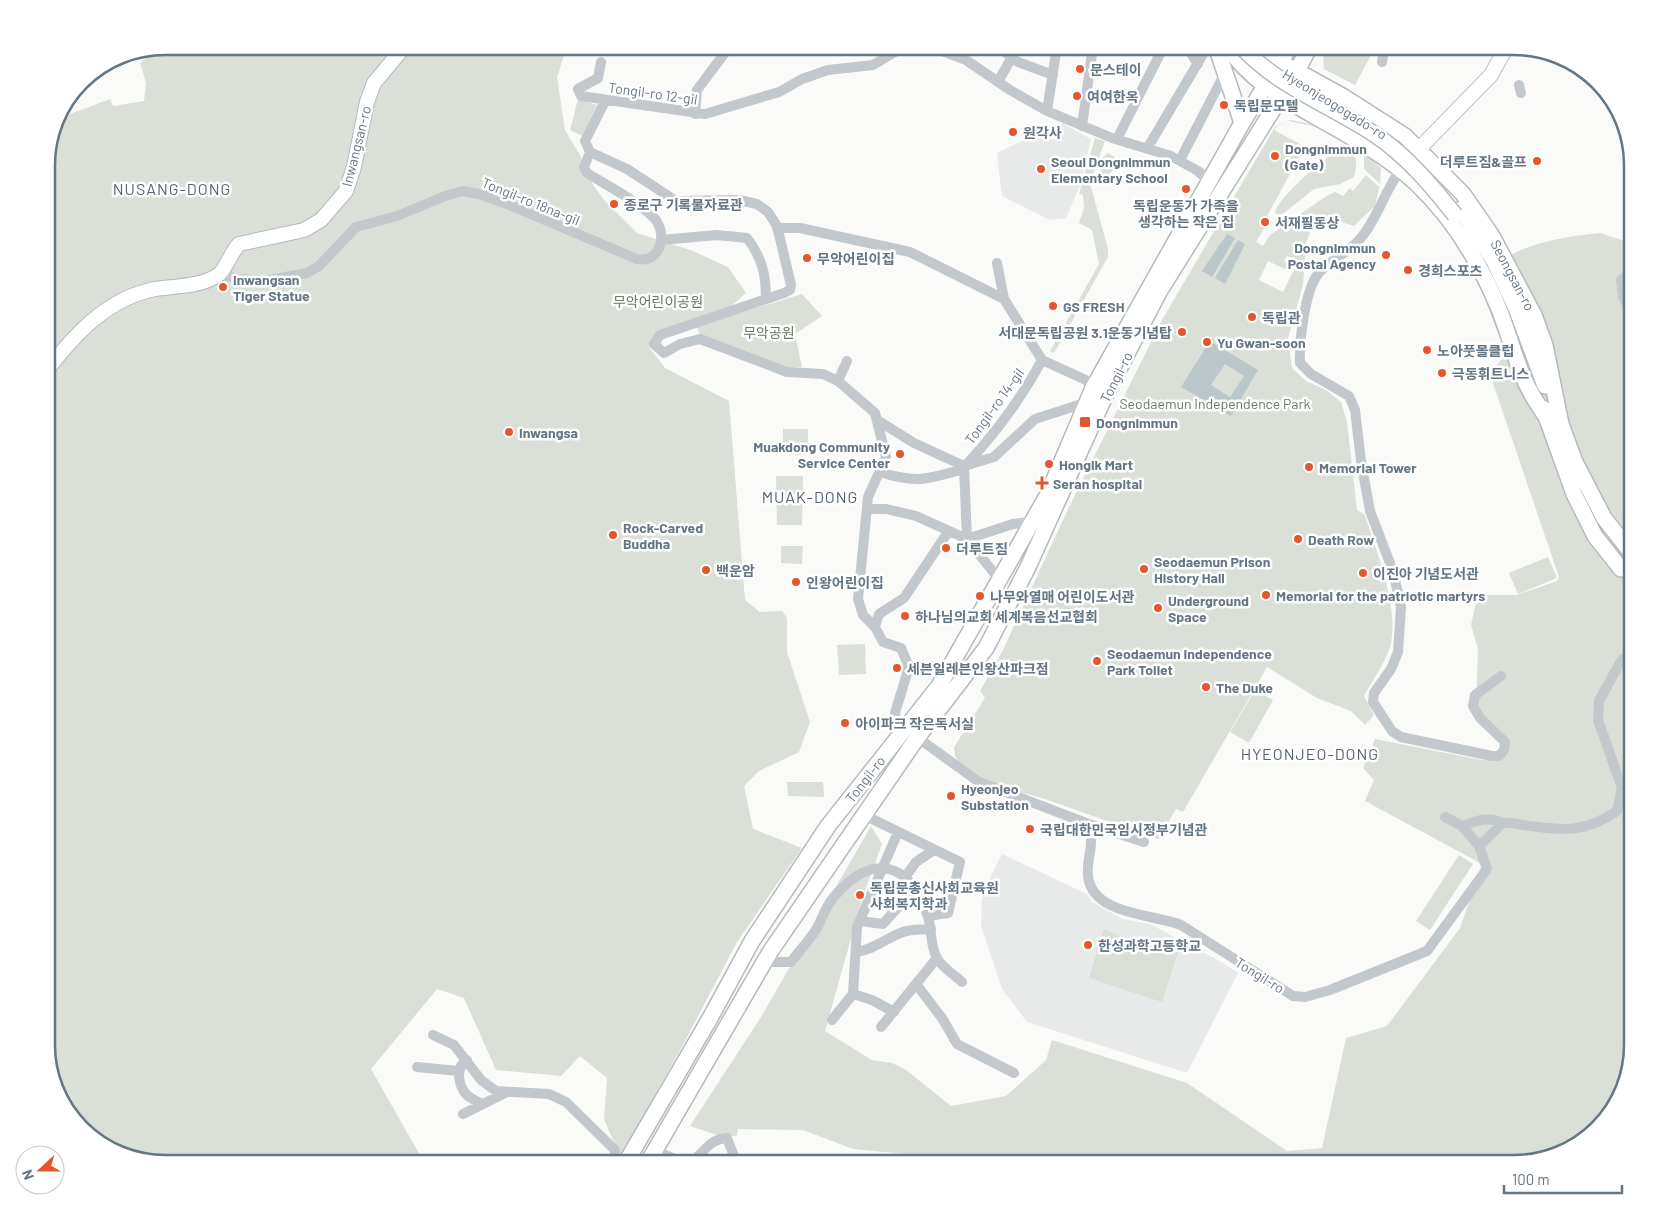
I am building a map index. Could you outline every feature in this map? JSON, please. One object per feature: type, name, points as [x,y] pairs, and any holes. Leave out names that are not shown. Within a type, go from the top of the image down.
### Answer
[{"type":"main road","points":[[1219,55],[1242,124]]},
{"type":"main road","points":[[1235,55],[1247,71],[1280,97],[1318,118],[1400,170],[1417,184],[1442,212],[1465,243],[1499,310],[1529,390],[1546,417],[1574,494],[1595,536],[1621,569]]},
{"type":"main road","name":"Hyeonjeogogado-ro","points":[[1251,55],[1272,74],[1357,123],[1397,151],[1458,212],[1498,286],[1546,417]]},
{"type":"main road","name":"Hyeonjeogogado-ro","points":[[1260,55],[1285,73],[1361,117],[1392,138],[1435,177],[1458,212],[1494,260],[1516,308],[1561,424]]},
{"type":"main road","name":"Seongsan-ro","points":[[1273,55],[1297,72],[1344,97],[1405,136],[1463,194],[1492,236],[1534,315],[1545,345],[1561,424],[1589,491],[1604,518],[1624,543]]},
{"type":"main road","name":"Tongil-ro","points":[[629,1155],[752,941],[828,826],[939,686],[981,615],[998,578],[1048,494],[1096,396],[1209,181],[1285,55]]},
{"type":"main road","name":"Tongil-ro","points":[[652,1155],[764,962],[917,738],[986,648],[1028,567],[1096,396],[1306,55]]},
{"type":"main road","points":[[1311,55],[1314,73],[1344,97]]},
{"type":"main road","points":[[1318,118],[1323,106],[1333,98],[1344,97]]},
{"type":"main road","points":[[1269,114],[1277,106],[1294,105]]},
{"type":"street","name":"Inwangsan-ro","points":[[221,274],[232,251],[239,244],[304,230],[321,220],[346,191],[354,167],[367,102],[374,83],[397,55]]},
{"type":"street","points":[[695,114],[697,90],[723,55]]},
{"type":"street","name":"Tongil-ro 12-gil","points":[[600,62],[598,78],[578,89],[581,96],[605,101],[617,100],[695,114],[705,114],[779,92],[802,79],[828,70],[873,65],[889,55]]},
{"type":"street","points":[[957,55],[1047,111],[1117,140],[1148,147],[1180,160],[1198,171],[1209,181]]},
{"type":"street","points":[[1009,55],[1029,67],[1052,75]]},
{"type":"street","points":[[1047,111],[1055,55]]},
{"type":"street","points":[[1082,126],[1092,55]]},
{"type":"street","points":[[1117,140],[1160,55]]},
{"type":"street","points":[[1192,55],[1198,64]]},
{"type":"street","points":[[1148,147],[1203,55]]},
{"type":"street","points":[[1382,62],[1384,55]]},
{"type":"street","points":[[1501,676],[1475,695],[1473,706],[1480,718],[1505,742],[1504,750],[1499,756],[1401,737],[1392,731],[1373,702],[1374,693],[1391,670],[1398,652],[1401,607],[1393,571],[1370,510],[1361,461],[1355,410],[1349,396],[1311,374],[1300,363],[1299,342],[1313,283],[1318,274],[1330,262],[1360,240],[1383,204],[1400,170],[1491,75],[1502,55]]},
{"type":"street","points":[[998,82],[1012,57]]},
{"type":"street","points":[[1180,160],[1226,73]]},
{"type":"street","points":[[605,101],[584,141],[590,152],[627,169],[676,201],[739,200],[757,204],[775,220],[791,285],[790,290],[660,335],[654,344],[664,353],[680,344],[700,339],[787,372],[823,374],[838,381],[875,413],[886,457],[868,498],[858,599],[863,615],[875,627],[883,642],[902,648],[909,667],[894,713],[896,722],[979,782],[1086,823],[1144,842]]},
{"type":"street","points":[[590,152],[584,168],[587,173],[650,215],[659,226],[660,240],[717,235],[747,238],[762,262],[766,280],[766,299]]},
{"type":"street","name":"Tongil-ro 18na-gil","points":[[221,274],[238,279],[264,281],[307,273],[319,266],[356,228],[397,216],[462,191],[479,194],[507,204],[645,261],[651,258],[660,247],[660,240]]},
{"type":"street","points":[[777,228],[800,228],[910,252],[1004,299]]},
{"type":"street","points":[[997,263],[1004,299],[1042,360]]},
{"type":"street","points":[[55,359],[92,321],[115,303],[153,290],[209,281],[221,274]]},
{"type":"street","points":[[1624,278],[1621,280],[1624,298]]},
{"type":"street","name":"Tongil-ro","points":[[1042,360],[1086,380],[1096,396]]},
{"type":"street","name":"Tongil-ro 14-gil","points":[[964,468],[1014,406],[1042,360]]},
{"type":"street","points":[[838,381],[847,361]]},
{"type":"street","name":"Tongil-ro 14-gil","points":[[880,472],[900,478],[928,480],[994,458],[1035,420],[1096,396]]},
{"type":"street","points":[[878,420],[914,443],[964,468],[967,539]]},
{"type":"street","points":[[868,509],[886,509],[916,516],[967,539],[998,578]]},
{"type":"street","points":[[967,539],[1012,524],[1030,522]]},
{"type":"street","points":[[875,627],[879,614],[904,598],[948,532]]},
{"type":"street","points":[[1462,826],[1476,820],[1497,820],[1503,824],[1568,830],[1599,823],[1617,811],[1622,788],[1600,726],[1599,701],[1624,659]]},
{"type":"street","name":"Tongil-ro","points":[[864,815],[960,862],[948,913],[928,916]]},
{"type":"street","points":[[1444,817],[1462,826],[1483,842],[1503,824]]},
{"type":"street","name":"Tongil-ro","points":[[1086,823],[1092,840],[1088,875],[1095,892],[1105,902],[1134,914],[1169,920],[1180,925],[1293,996],[1305,997],[1330,990],[1426,951],[1486,869],[1483,842]]},
{"type":"street","points":[[832,1020],[853,994],[858,927],[877,886],[881,869],[898,832]]},
{"type":"street","points":[[906,876],[916,862],[934,850]]},
{"type":"street","points":[[764,962],[791,962],[816,930],[832,899],[853,878],[875,869],[889,869],[906,876],[919,896],[928,916],[937,958],[962,982]]},
{"type":"street","points":[[860,921],[884,924],[902,903],[919,896]]},
{"type":"street","points":[[856,952],[868,951],[882,941],[905,931],[931,929]]},
{"type":"street","points":[[881,1027],[937,958]]},
{"type":"street","points":[[916,984],[942,1018],[957,1044],[1014,1073]]},
{"type":"street","points":[[853,994],[872,1000],[894,1012]]},
{"type":"street","points":[[433,1034],[454,1045],[480,1080],[496,1091],[549,1094],[566,1102],[614,1150],[614,1155]]},
{"type":"street","points":[[467,1060],[461,1064],[458,1071],[467,1095],[482,1104]]},
{"type":"street","points":[[417,1067],[458,1071]]},
{"type":"street","points":[[463,1114],[507,1092]]},
{"type":"street","points":[[700,1155],[708,1143],[717,1139],[727,1138],[734,1155]]},
{"type":"shaded area","name":"Seoul Dongnimmun Elementary School","points":[[1062,123],[1091,139],[1081,183],[1066,218],[1050,220],[1002,196],[997,153],[1040,132],[1053,140]]},
{"type":"shaded area","points":[[1227,234],[1235,238],[1212,277],[1202,271]]},
{"type":"shaded area","points":[[1238,240],[1245,244],[1225,284],[1215,278]]},
{"type":"shaded area","points":[[1210,341],[1258,370],[1231,416],[1181,387]],"holes":[[[1225,364],[1244,376],[1230,397],[1211,385]]]},
{"type":"shaded area","name":"한성과학고등학교","points":[[1002,854],[1087,894],[1092,902],[1123,919],[1150,924],[1225,964],[1238,973],[1187,1073],[1027,1022],[1002,989],[981,926],[982,894]]},
{"type":"green space","name":"무악어린이공원","points":[[165,55],[564,55],[557,77],[565,130],[580,155],[588,177],[603,199],[637,233],[693,251],[728,267],[746,293],[723,313],[653,340],[650,348],[665,368],[729,401],[745,600],[760,612],[782,611],[787,618],[787,652],[810,722],[799,752],[759,771],[744,786],[753,829],[802,848],[737,942],[684,1043],[621,1155],[619,1155],[604,1119],[607,1078],[580,1056],[561,1076],[496,1070],[464,998],[437,989],[371,1069],[420,1155],[158,1155],[144,1153],[116,1144],[92,1128],[82,1118],[63,1087],[55,1052],[55,158],[57,144],[66,115],[110,99],[113,106],[144,101],[146,83],[140,63],[148,56]]},
{"type":"green space","points":[[1323,55],[1371,55],[1355,85],[1324,69]]},
{"type":"green space","points":[[578,99],[597,105],[582,136],[570,130]]},
{"type":"green space","points":[[1290,120],[1317,125],[1360,150],[1381,168],[1380,184],[1364,169],[1364,156],[1358,151],[1317,127],[1289,121],[1285,122]]},
{"type":"green space","name":"Seodaemun Independence Park","points":[[1279,125],[1274,130],[1305,147],[1267,216],[1269,219],[1263,216],[1259,223],[1265,227],[1256,242],[1263,246],[1270,235],[1328,195],[1335,192],[1343,196],[1350,188],[1353,191],[1366,175],[1379,187],[1380,184],[1375,206],[1354,226],[1326,217],[1314,221],[1306,243],[1304,271],[1304,266],[1287,256],[1284,261],[1290,264],[1289,268],[1285,269],[1268,261],[1259,280],[1283,292],[1295,268],[1304,272],[1303,285],[1288,338],[1292,368],[1306,381],[1326,390],[1341,402],[1347,422],[1357,510],[1365,515],[1382,566],[1391,604],[1391,640],[1385,660],[1364,696],[1374,715],[1365,725],[1351,711],[1317,698],[1267,667],[1183,812],[1176,809],[1162,833],[1164,837],[1158,839],[1042,798],[987,783],[963,768],[955,756],[954,747],[985,698],[980,691],[1003,650],[1069,507],[1162,320],[1275,127]]},
{"type":"green space","points":[[1095,138],[1105,141],[1090,183],[1108,249],[1108,257],[1054,353],[1050,351],[1099,264],[1092,230],[1079,223],[1084,208],[1083,195],[1079,194]]},
{"type":"green space","points":[[1343,148],[1352,152],[1356,160],[1354,177],[1340,184],[1314,189],[1284,213],[1278,215],[1275,213],[1284,197],[1293,187],[1326,159]]},
{"type":"green space","points":[[1108,153],[1119,160],[1113,170],[1100,183],[1102,158]]},
{"type":"green space","points":[[1600,233],[1624,241],[1624,1045],[1622,1066],[1613,1094],[1592,1123],[1556,1147],[1528,1154],[1514,1155],[908,1155],[853,1149],[803,1130],[738,1129],[737,1136],[717,1135],[690,1126],[761,1017],[871,826],[882,844],[863,896],[825,1031],[872,1060],[892,1063],[906,1070],[951,1106],[1006,1096],[1046,1060],[1052,1040],[1187,1083],[1287,1151],[1322,1148],[1346,1038],[1387,1026],[1460,928],[1482,864],[1365,801],[1374,780],[1363,768],[1375,739],[1482,760],[1501,759],[1507,754],[1476,706],[1478,649],[1471,625],[1477,598],[1483,595],[1517,595],[1557,581],[1559,577],[1493,383],[1493,371],[1506,353],[1490,312],[1484,290],[1488,275],[1498,263],[1530,247],[1568,237]]},
{"type":"green space","name":"무악공원","points":[[802,294],[822,316],[795,334],[802,367],[788,368],[700,336],[697,326]]},
{"type":"green space","points":[[783,429],[808,429],[808,455],[783,454]]},
{"type":"green space","points":[[776,476],[803,476],[802,525],[777,525]]},
{"type":"green space","points":[[781,546],[803,546],[802,564],[781,563]]},
{"type":"green space","points":[[1548,557],[1557,578],[1518,594],[1509,573]]},
{"type":"green space","points":[[865,644],[866,674],[839,675],[837,645]]},
{"type":"green space","points":[[1255,690],[1273,700],[1249,743],[1230,732]]},
{"type":"green space","points":[[787,782],[823,782],[824,797],[788,796]]},
{"type":"green space","points":[[1459,855],[1473,864],[1430,930],[1416,921]]},
{"type":"green space","points":[[1104,929],[1136,943],[1138,939],[1178,952],[1162,1002],[1089,978]]},
{"type":"tunnel","points":[[1621,569],[1624,572]]},
{"type":"place","name":"문스테이","points":[[1080,69]]},
{"type":"place","name":"여여한옥","points":[[1077,96]]},
{"type":"place","name":"독립문모텔","points":[[1224,105]]},
{"type":"place","name":"원각사","points":[[1013,132]]},
{"type":"place","name":"Dongnimmun (Gate)","points":[[1275,156]]},
{"type":"place","name":"더루트짐&골프","points":[[1537,161]]},
{"type":"place","name":"Seoul Dongnimmun Elementary School","points":[[1041,169]]},
{"type":"place","name":"독립운동가 가족을 생각하는 작은 집","points":[[1186,189]]},
{"type":"place","name":"종로구 기록물자료관","points":[[614,204]]},
{"type":"place","name":"서재필동상","points":[[1265,222]]},
{"type":"place","name":"Dongnimmun Postal Agency","points":[[1386,255]]},
{"type":"place","name":"무악어린이집","points":[[807,258]]},
{"type":"place","name":"경희스포츠","points":[[1408,270]]},
{"type":"place","name":"Inwangsan Tiger Statue","points":[[223,287]]},
{"type":"place","name":"GS FRESH","points":[[1053,306]]},
{"type":"place","name":"독립관","points":[[1252,317]]},
{"type":"place","name":"서대문독립공원 3.1운동기념탑","points":[[1182,332]]},
{"type":"place","name":"Yu Gwan-soon","points":[[1207,342]]},
{"type":"place","name":"노아풋볼클럽","points":[[1427,350]]},
{"type":"place","name":"극동휘트니스","points":[[1442,373]]},
{"type":"place","name":"Dongnimmun","points":[[1085,422]]},
{"type":"place","name":"Inwangsa","points":[[509,432]]},
{"type":"place","name":"Muakdong Community Service Center","points":[[900,454]]},
{"type":"place","name":"Hongik Mart","points":[[1049,464]]},
{"type":"place","name":"Memorial Tower","points":[[1309,467]]},
{"type":"place","name":"Seran hospital","points":[[1042,483]]},
{"type":"place","name":"Rock-Carved Buddha","points":[[613,535]]},
{"type":"place","name":"Death Row","points":[[1298,539]]},
{"type":"place","name":"더루트짐","points":[[946,548]]},
{"type":"place","name":"Seodaemun Prison History Hall","points":[[1144,569]]},
{"type":"place","name":"백운암","points":[[706,570]]},
{"type":"place","name":"이진아 기념도서관","points":[[1363,573]]},
{"type":"place","name":"인왕어린이집","points":[[796,582]]},
{"type":"place","name":"Memorial for the patriotic martyrs","points":[[1266,595]]},
{"type":"place","name":"나무와열매 어린이도서관","points":[[980,596]]},
{"type":"place","name":"Underground Space","points":[[1158,608]]},
{"type":"place","name":"하나님의교회 세계복음선교협회","points":[[905,616]]},
{"type":"place","name":"Seodaemun Independence Park Toilet","points":[[1097,661]]},
{"type":"place","name":"세븐일레븐인왕산파크점","points":[[897,668]]},
{"type":"place","name":"The Duke","points":[[1206,687]]},
{"type":"place","name":"아이파크 작은독서실","points":[[845,723]]},
{"type":"place","name":"Hyeonjeo Substation","points":[[951,796]]},
{"type":"place","name":"국립대한민국임시정부기념관","points":[[1030,829]]},
{"type":"place","name":"독립문총신사회교육원 사회복지학과","points":[[860,895]]},
{"type":"place","name":"한성과학고등학교","points":[[1088,945]]},
{"type":"district","name":"NUSANG-DONG","points":[[172,188]]},
{"type":"district","name":"MUAK-DONG","points":[[810,496]]},
{"type":"district","name":"HYEONJEO-DONG","points":[[1310,753]]}]
